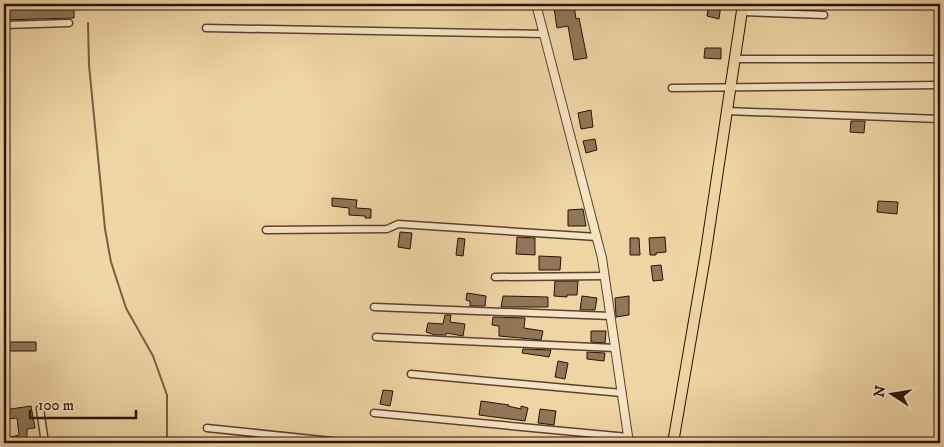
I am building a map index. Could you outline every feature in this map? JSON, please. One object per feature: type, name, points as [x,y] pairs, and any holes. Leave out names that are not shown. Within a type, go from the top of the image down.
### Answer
[{"type":"main road","points":[[673,443],[705,257],[743,8]]},
{"type":"street","points":[[374,413],[629,440],[605,276],[597,237],[536,4]]},
{"type":"street","points":[[743,8],[824,15]]},
{"type":"street","points":[[4,25],[69,23]]},
{"type":"street","points":[[206,28],[544,34]]},
{"type":"street","points":[[734,59],[940,59]]},
{"type":"street","points":[[672,88],[940,85]]},
{"type":"street","points":[[726,111],[940,119]]},
{"type":"street","points":[[266,230],[387,228],[398,224],[597,237]]},
{"type":"street","points":[[495,277],[605,276]]},
{"type":"street","points":[[374,307],[611,316]]},
{"type":"street","points":[[376,337],[615,348]]},
{"type":"street","points":[[411,374],[622,393]]},
{"type":"street","points":[[40,409],[45,443]]},
{"type":"street","points":[[207,428],[351,443]]},
{"type":"building","points":[[30,4],[68,5],[68,8],[74,8],[74,18],[4,20],[4,7],[31,7]]},
{"type":"building","points":[[709,4],[721,4],[719,19],[707,16]]},
{"type":"building","points":[[574,5],[576,19],[579,18],[587,58],[574,60],[568,26],[557,28],[554,8]]},
{"type":"building","points":[[705,48],[721,48],[721,59],[704,58]]},
{"type":"building","points":[[591,110],[593,127],[581,129],[578,113]]},
{"type":"building","points":[[851,121],[865,121],[864,133],[850,132]]},
{"type":"building","points":[[595,139],[597,150],[586,153],[583,141]]},
{"type":"building","points":[[332,198],[357,200],[356,208],[371,209],[371,218],[349,215],[349,208],[332,206]]},
{"type":"building","points":[[878,201],[898,202],[897,214],[877,212]]},
{"type":"building","points":[[583,209],[586,226],[568,226],[568,210]]},
{"type":"building","points":[[400,232],[412,233],[410,249],[398,247]]},
{"type":"building","points":[[517,237],[535,238],[535,255],[516,254]]},
{"type":"building","points":[[665,237],[666,252],[650,255],[649,238]]},
{"type":"building","points":[[458,238],[465,239],[463,256],[456,255]]},
{"type":"building","points":[[630,238],[639,238],[640,255],[630,255]]},
{"type":"building","points":[[539,256],[561,257],[560,270],[539,270]]},
{"type":"building","points":[[661,265],[663,280],[653,281],[651,266]]},
{"type":"building","points":[[555,281],[578,281],[577,295],[567,295],[567,297],[554,296]]},
{"type":"building","points":[[467,293],[486,296],[485,306],[470,306],[470,301],[466,300]]},
{"type":"building","points":[[503,296],[548,297],[548,307],[501,307]]},
{"type":"building","points":[[582,296],[597,298],[595,310],[580,310]]},
{"type":"building","points":[[629,296],[629,315],[616,317],[615,298]]},
{"type":"building","points":[[445,315],[451,315],[450,322],[465,324],[463,336],[446,333],[446,335],[435,335],[426,332],[428,323],[443,324]]},
{"type":"building","points":[[493,317],[525,318],[524,328],[543,331],[541,340],[499,336],[499,326],[492,325]]},
{"type":"building","points":[[591,331],[606,331],[605,343],[591,342]]},
{"type":"building","points":[[4,342],[36,342],[36,351],[4,351]]},
{"type":"building","points":[[523,349],[551,350],[549,357],[522,353]]},
{"type":"building","points":[[587,352],[605,353],[604,361],[587,359]]},
{"type":"building","points":[[558,361],[568,363],[565,379],[555,377]]},
{"type":"building","points":[[383,390],[393,391],[390,406],[380,404]]},
{"type":"building","points":[[481,401],[509,405],[521,409],[521,406],[528,408],[525,421],[479,415]]},
{"type":"building","points":[[31,406],[35,428],[27,429],[27,443],[12,443],[11,437],[19,435],[17,418],[6,419],[4,410]]},
{"type":"building","points":[[540,409],[556,411],[554,425],[538,423]]},
{"type":"waterway","points":[[88,23],[89,65],[105,229],[111,262],[126,308],[153,356],[167,395],[167,443]]}]
